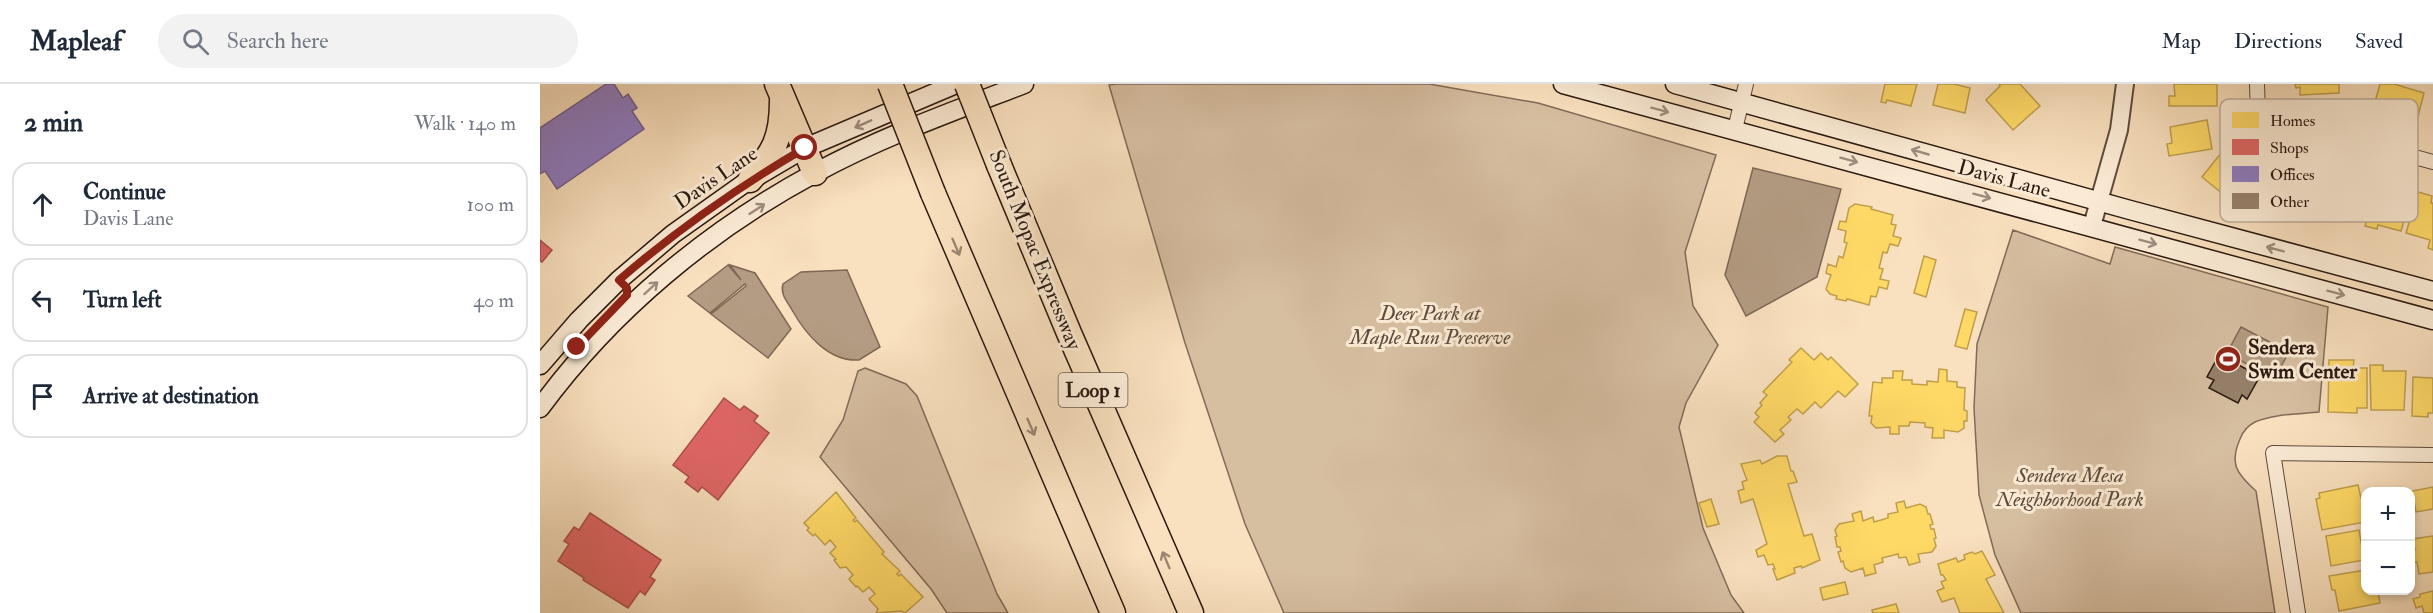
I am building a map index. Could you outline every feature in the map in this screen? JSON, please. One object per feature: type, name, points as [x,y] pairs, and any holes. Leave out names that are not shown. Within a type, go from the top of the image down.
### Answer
[{"type":"highway","points":[[890,84],[933,193],[1066,508],[1113,613]]},
{"type":"highway","name":"South Mopac Expressway","points":[[968,84],[1069,333],[1191,613]]},
{"type":"highway","points":[[779,90],[815,173]]},
{"type":"highway","points":[[750,180],[778,141],[782,124],[779,90]]},
{"type":"main road","name":"Davis Lane","points":[[540,365],[579,320],[619,280],[673,234],[750,180],[805,148],[956,84]]},
{"type":"main road","points":[[540,408],[554,389],[627,309],[675,266],[708,241],[815,173],[945,114],[1024,84]]},
{"type":"main road","name":"Davis Lane","points":[[1563,84],[2433,320]]},
{"type":"main road","name":"Davis Lane","points":[[1675,84],[2433,291]]},
{"type":"main road","points":[[554,389],[577,347],[627,295],[627,288],[619,280]]},
{"type":"street","points":[[1735,129],[1746,84]]},
{"type":"street","points":[[2092,226],[2119,130],[2125,84]]},
{"type":"street","points":[[2257,84],[2258,99]]},
{"type":"street","points":[[2418,158],[2433,162]]},
{"type":"street","points":[[2298,613],[2273,453],[2433,455]]},
{"type":"green space","name":"Deer Park at Maple Run Preserve","points":[[1429,84],[1538,103],[1716,155],[1685,252],[1693,306],[1718,345],[1686,403],[1679,427],[1703,528],[1731,595],[1744,613],[1284,613],[1245,524],[1185,343],[1109,85]]},
{"type":"green space","name":"Sendera Mesa Neighborhood Park","points":[[2013,230],[2110,264],[2115,247],[2328,307],[2319,412],[2278,416],[2255,422],[2242,434],[2235,455],[2240,474],[2256,491],[2275,613],[2021,613],[1995,555],[1979,495],[1974,408],[1977,344]]},
{"type":"green space","points":[[865,368],[906,384],[917,396],[997,594],[1008,613],[947,613],[931,589],[820,457],[843,420],[858,371]]},
{"type":"shaded area","points":[[1753,168],[1841,189],[1817,277],[1746,316],[1725,275]]},
{"type":"shaded area","points":[[728,265],[741,280],[730,265],[755,273],[791,329],[768,358],[711,314],[746,286],[745,284],[710,313],[688,296]]},
{"type":"shaded area","points":[[847,270],[880,347],[859,360],[837,356],[819,344],[797,319],[782,291],[783,284],[801,272]]},
{"type":"shaded area","points":[[2241,327],[2289,352],[2274,379],[2227,353]]},
{"type":"building: Homes","points":[[1885,84],[1917,84],[1911,106],[1887,100],[1886,103],[1881,102]]},
{"type":"building: Homes","points":[[1938,84],[1954,84],[1970,88],[1965,113],[1933,105]]},
{"type":"building: Homes","points":[[1999,84],[2020,84],[2040,106],[2013,130],[1986,100],[2000,86]]},
{"type":"building: Homes","points":[[2174,84],[2217,84],[2217,106],[2169,106],[2169,96],[2175,96]]},
{"type":"building: Homes","points":[[2295,84],[2339,84],[2339,93],[2300,95],[2300,87],[2296,88]]},
{"type":"building: Homes","points":[[2380,84],[2394,84],[2424,93],[2418,116],[2418,99],[2376,99]]},
{"type":"building: Homes","points":[[2207,120],[2212,149],[2169,156],[2167,144],[2172,143],[2170,127]]},
{"type":"building: Homes","points":[[2220,154],[2220,192],[2202,177]]},
{"type":"building: Homes","points":[[2418,192],[2432,196],[2433,250],[2428,248],[2430,240],[2406,233],[2409,222],[2418,222]]},
{"type":"building: Homes","points":[[1855,204],[1872,207],[1871,209],[1893,215],[1891,224],[1896,225],[1893,236],[1901,238],[1898,246],[1890,244],[1887,253],[1883,252],[1879,268],[1883,269],[1880,279],[1889,281],[1887,289],[1879,287],[1876,297],[1871,296],[1869,305],[1847,299],[1846,301],[1836,299],[1837,296],[1830,294],[1826,289],[1831,275],[1826,273],[1828,264],[1836,267],[1839,256],[1843,258],[1847,243],[1844,242],[1846,231],[1838,229],[1840,221],[1846,222],[1849,208]]},
{"type":"building: Homes","points":[[2366,222],[2404,222],[2401,231],[2378,225],[2377,229],[2365,226]]},
{"type":"building: Homes","points":[[1924,256],[1936,260],[1926,297],[1914,293]]},
{"type":"building: Homes","points":[[1965,309],[1977,312],[1967,349],[1955,346]]},
{"type":"building: Homes","points":[[1801,348],[1814,360],[1821,353],[1828,360],[1831,357],[1858,384],[1845,397],[1838,391],[1821,408],[1815,402],[1803,414],[1797,409],[1788,417],[1791,420],[1780,430],[1784,434],[1775,442],[1754,422],[1759,417],[1755,413],[1767,395],[1763,392],[1792,362],[1789,360]]},
{"type":"building: Homes","points":[[2329,360],[2354,360],[2353,368],[2367,368],[2367,408],[2357,408],[2357,413],[2328,412]]},
{"type":"building: Homes","points":[[2370,365],[2383,365],[2383,371],[2406,371],[2404,410],[2371,410]]},
{"type":"building: Homes","points":[[1939,369],[1947,370],[1947,381],[1957,382],[1957,387],[1965,388],[1964,410],[1967,411],[1967,421],[1964,421],[1964,428],[1958,432],[1944,430],[1944,438],[1932,438],[1933,428],[1925,427],[1925,423],[1910,422],[1909,426],[1899,426],[1899,434],[1890,434],[1890,427],[1876,428],[1871,423],[1872,416],[1869,416],[1873,382],[1882,383],[1882,378],[1893,378],[1893,371],[1903,371],[1902,380],[1912,380],[1912,384],[1927,385],[1927,381],[1938,382]]},
{"type":"building: Homes","points":[[2413,377],[2433,378],[2433,413],[2428,413],[2428,417],[2412,416]]},
{"type":"building: Homes","points":[[1777,456],[1787,456],[1797,482],[1788,484],[1804,536],[1812,534],[1820,560],[1802,568],[1801,566],[1794,568],[1795,573],[1777,580],[1773,564],[1768,565],[1764,555],[1758,557],[1756,550],[1767,544],[1753,499],[1741,503],[1738,491],[1744,489],[1742,482],[1747,480],[1741,464],[1760,460],[1762,464]]},
{"type":"building: Homes","points":[[2358,485],[2361,498],[2361,523],[2322,530],[2316,499],[2320,498],[2319,493]]},
{"type":"building: Homes","points":[[2433,487],[2433,509],[2416,512],[2415,490]]},
{"type":"building: Homes","points":[[836,492],[856,518],[853,520],[855,522],[857,520],[884,552],[882,554],[900,571],[897,574],[899,576],[901,574],[923,597],[905,613],[901,611],[876,613],[878,609],[869,599],[875,594],[869,587],[863,592],[849,579],[853,575],[846,567],[840,568],[830,553],[836,547],[830,540],[825,545],[815,534],[813,536],[807,530],[809,528],[804,523]]},
{"type":"building: Homes","points":[[1711,499],[1719,524],[1707,527],[1699,503]]},
{"type":"building: Homes","points":[[1904,501],[1906,508],[1920,504],[1926,507],[1930,514],[1933,524],[1930,525],[1931,529],[1934,529],[1936,538],[1934,539],[1936,546],[1932,552],[1918,554],[1920,562],[1909,565],[1906,557],[1899,558],[1898,554],[1882,558],[1883,562],[1874,565],[1876,573],[1865,576],[1863,568],[1851,572],[1845,568],[1843,561],[1841,562],[1838,552],[1841,551],[1840,547],[1837,547],[1835,537],[1837,536],[1835,530],[1839,524],[1854,521],[1852,514],[1861,511],[1863,521],[1873,517],[1874,522],[1888,518],[1888,514],[1898,512],[1896,503]]},
{"type":"building: Homes","points":[[2359,530],[2361,561],[2331,566],[2326,536]]},
{"type":"building: Homes","points":[[2433,536],[2433,572],[2419,574],[2417,562],[2415,562],[2415,539]]},
{"type":"building: Homes","points":[[1982,551],[1995,575],[1986,579],[2004,613],[1960,613],[1954,598],[1942,602],[1937,591],[1944,588],[1941,582],[1946,580],[1941,575],[1938,564],[1956,558],[1958,562],[1965,559],[1964,555]]},
{"type":"building: Homes","points":[[2361,571],[2361,595],[2379,595],[2380,603],[2339,611],[2335,590],[2332,590],[2329,576]]},
{"type":"building: Homes","points":[[1845,582],[1848,594],[1823,600],[1820,588]]},
{"type":"building: Homes","points":[[2433,591],[2433,613],[2424,613],[2422,606],[2416,608],[2413,599],[2420,597],[2420,594]]},
{"type":"building: Homes","points":[[1896,604],[1899,613],[1873,613],[1872,610]]},
{"type":"building: Shops","points":[[540,240],[552,250],[542,262],[540,261]]},
{"type":"building: Shops","points":[[724,398],[740,410],[744,406],[758,416],[754,421],[769,433],[718,500],[702,487],[698,492],[685,482],[689,477],[673,465]]},
{"type":"building: Shops","points":[[590,513],[661,560],[650,577],[655,580],[645,595],[640,591],[628,608],[583,580],[584,578],[558,561],[569,544],[564,541],[574,527],[579,530]]},
{"type":"building: Offices","points":[[606,84],[614,84],[623,98],[628,94],[637,108],[632,111],[644,129],[557,189],[545,171],[540,174],[540,128]]},
{"type":"building: Other","points":[[2219,355],[2260,376],[2247,399],[2242,395],[2238,403],[2209,388],[2214,380],[2207,377]]},
{"type":"place","name":"Sendera Swim Center","points":[[2228,359]]},
{"type":"route","points":[[577,347],[627,295],[627,288],[619,280],[637,264],[673,234],[742,185],[805,148]]}]
